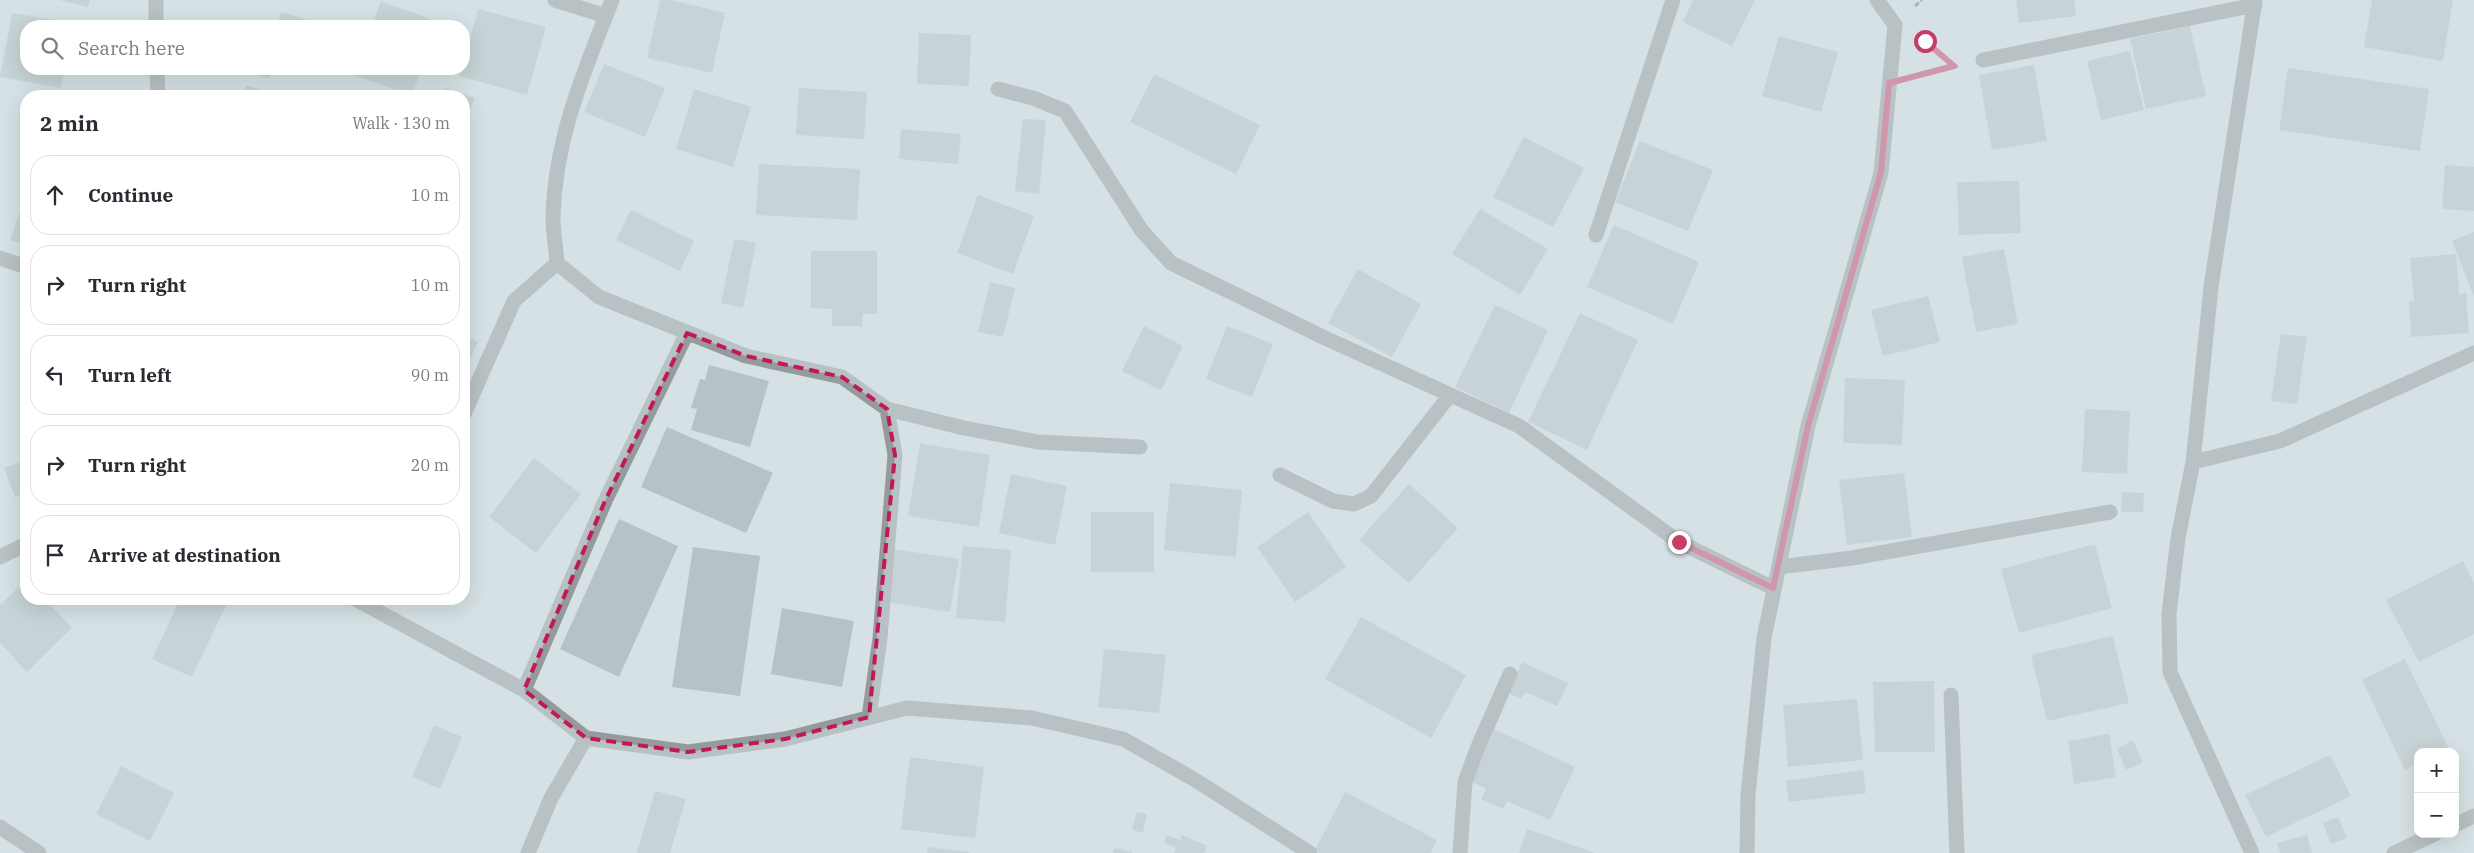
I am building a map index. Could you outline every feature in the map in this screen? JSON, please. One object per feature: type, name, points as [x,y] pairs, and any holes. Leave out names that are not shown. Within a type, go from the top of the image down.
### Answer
[{"type":"street","points":[[156,0],[156,20]]},
{"type":"street","points":[[555,0],[606,16]]},
{"type":"street","points":[[612,0],[579,83],[557,171],[553,218],[557,263],[599,297],[746,356],[842,377],[887,409],[964,428],[1038,442],[1140,447]]},
{"type":"street","points":[[1596,234],[1673,0]]},
{"type":"street","points":[[1746,853],[1748,795],[1757,695],[1764,638],[1773,588],[1808,426],[1881,172],[1895,25],[1877,0]]},
{"type":"street","points":[[1984,60],[2255,3],[2211,287],[2193,462],[2178,538],[2169,614],[2170,672],[2252,853]]},
{"type":"street","points":[[157,75],[158,90]]},
{"type":"street","points":[[998,90],[1032,98],[1065,111],[1142,231],[1171,263],[1325,338],[1519,426],[1679,542],[1773,588]]},
{"type":"street","points":[[0,258],[20,265]]},
{"type":"street","points":[[470,400],[514,301],[557,263]]},
{"type":"street","points":[[524,690],[605,501],[687,333]]},
{"type":"street","points":[[2193,462],[2280,441],[2474,353]]},
{"type":"street","points":[[1280,475],[1333,500],[1354,504],[1371,496],[1450,394]]},
{"type":"street","points":[[869,717],[880,638],[895,455],[887,409]]},
{"type":"street","points":[[1778,567],[1852,558],[2110,512]]},
{"type":"street","points":[[0,557],[20,547]]},
{"type":"street","points":[[378,605],[524,690],[586,738],[688,752],[786,739],[908,708],[1032,718],[1123,739],[1192,778],[1310,853]]},
{"type":"street","points":[[1460,853],[1465,782],[1477,748],[1510,674]]},
{"type":"street","points":[[1951,695],[1956,853]]},
{"type":"street","points":[[528,853],[551,798],[586,738]]},
{"type":"street","points":[[2459,823],[2474,816]]},
{"type":"street","points":[[0,827],[39,853]]},
{"type":"street","points":[[2394,853],[2426,838]]},
{"type":"path","points":[[1895,25],[1925,41],[1954,66]]},
{"type":"path","points":[[1889,83],[1984,60]]},
{"type":"highlighted area","points":[[687,333],[746,356],[842,377],[887,409],[895,455],[869,717],[785,739],[688,752],[586,738],[524,690],[605,501]]},
{"type":"building","points":[[59,0],[90,0],[88,7]]},
{"type":"building","points":[[660,0],[671,0],[725,13],[712,73],[647,58]]},
{"type":"building","points":[[1693,0],[1755,0],[1732,46],[1683,22]]},
{"type":"building","points":[[2016,0],[2074,0],[2076,16],[2019,23]]},
{"type":"building","points":[[2372,0],[2453,0],[2443,61],[2364,47]]},
{"type":"building","points":[[381,1],[433,20],[374,20]]},
{"type":"building","points":[[478,9],[546,27],[527,95],[460,76],[470,75],[470,39]]},
{"type":"building","points":[[281,12],[308,20],[279,20]]},
{"type":"building","points":[[12,13],[55,20],[20,20],[20,75],[64,75],[61,88],[0,77]]},
{"type":"building","points":[[2190,26],[2206,96],[2146,109],[2130,39]]},
{"type":"building","points":[[919,33],[971,35],[969,86],[917,84]]},
{"type":"building","points":[[1779,36],[1838,52],[1821,112],[1762,96]]},
{"type":"building","points":[[2130,51],[2144,110],[2101,120],[2087,61]]},
{"type":"building","points":[[604,64],[665,88],[645,137],[584,112]]},
{"type":"building","points":[[2034,65],[2047,141],[1992,150],[1979,75]]},
{"type":"building","points":[[2288,68],[2429,89],[2420,151],[2279,130]]},
{"type":"building","points":[[1154,74],[1260,125],[1236,174],[1130,122]]},
{"type":"building","points":[[258,75],[270,75],[269,78]]},
{"type":"building","points":[[354,75],[419,75],[414,90],[395,90]]},
{"type":"building","points":[[246,85],[262,90],[245,90]]},
{"type":"building","points":[[799,88],[867,92],[864,139],[796,135]]},
{"type":"building","points":[[694,89],[751,107],[733,167],[676,149]]},
{"type":"building","points":[[470,96],[475,98],[470,111]]},
{"type":"building","points":[[1023,119],[1046,120],[1039,194],[1015,191]]},
{"type":"building","points":[[901,129],[961,134],[958,164],[899,159]]},
{"type":"building","points":[[1524,137],[1584,168],[1553,227],[1493,197]]},
{"type":"building","points":[[1640,141],[1713,170],[1688,231],[1615,202]]},
{"type":"building","points":[[759,164],[860,169],[857,220],[756,215]]},
{"type":"building","points":[[2445,165],[2474,167],[2474,211],[2442,209]]},
{"type":"building","points":[[2019,181],[2021,233],[1959,235],[1957,182]]},
{"type":"building","points":[[978,195],[1034,216],[1013,274],[957,253]]},
{"type":"building","points":[[1480,209],[1548,249],[1520,295],[1452,254]]},
{"type":"building","points":[[631,210],[694,241],[680,271],[616,240]]},
{"type":"building","points":[[20,211],[20,243],[10,240]]},
{"type":"building","points":[[1614,225],[1699,262],[1673,324],[1587,287]]},
{"type":"building","points":[[2474,232],[2474,297],[2452,241]]},
{"type":"building","points":[[734,239],[756,243],[743,308],[721,303]]},
{"type":"building","points":[[2004,249],[2018,324],[1976,332],[1962,257]]},
{"type":"building","points":[[811,251],[877,251],[877,314],[863,314],[862,326],[832,326],[832,309],[811,308]]},
{"type":"building","points":[[2456,254],[2459,294],[2466,293],[2469,333],[2411,337],[2409,301],[2414,301],[2410,258]]},
{"type":"building","points":[[1358,269],[1421,304],[1392,357],[1328,323]]},
{"type":"building","points":[[990,282],[1015,288],[1003,337],[978,332]]},
{"type":"building","points":[[1928,296],[1940,342],[1883,356],[1871,310]]},
{"type":"building","points":[[1495,305],[1548,330],[1509,413],[1455,387]]},
{"type":"building","points":[[1580,313],[1638,340],[1587,450],[1528,422]]},
{"type":"building","points":[[1144,326],[1183,346],[1161,390],[1122,371]]},
{"type":"building","points":[[1227,326],[1273,344],[1252,397],[1206,379]]},
{"type":"building","points":[[2281,334],[2307,337],[2297,404],[2271,401]]},
{"type":"building","points":[[470,338],[478,342],[470,359]]},
{"type":"building","points":[[709,365],[769,381],[750,447],[691,430],[697,409],[691,408],[700,379],[705,380]]},
{"type":"building","points":[[1845,378],[1905,380],[1902,445],[1843,443]]},
{"type":"building","points":[[2085,409],[2130,411],[2127,474],[2082,472]]},
{"type":"building","points":[[667,427],[773,473],[746,533],[641,487]]},
{"type":"building","points":[[920,443],[990,455],[979,527],[908,516]]},
{"type":"building","points":[[534,458],[581,494],[536,553],[489,517]]},
{"type":"building","points":[[20,462],[20,495],[15,497],[4,468]]},
{"type":"building","points":[[1904,473],[1912,537],[1847,545],[1839,480]]},
{"type":"building","points":[[1011,474],[1067,486],[1055,545],[999,533]]},
{"type":"building","points":[[1170,483],[1242,490],[1236,557],[1164,550]]},
{"type":"building","points":[[1409,484],[1458,528],[1409,583],[1359,540]]},
{"type":"building","points":[[2122,492],[2144,493],[2143,512],[2121,512]]},
{"type":"building","points":[[1091,512],[1154,512],[1154,572],[1091,572]]},
{"type":"building","points":[[1308,512],[1346,567],[1295,602],[1257,547]]},
{"type":"building","points":[[619,519],[678,546],[619,677],[560,649]]},
{"type":"building","points":[[2095,544],[2112,608],[2019,633],[2001,569]]},
{"type":"building","points":[[963,546],[1011,550],[1005,622],[956,618]]},
{"type":"building","points":[[693,547],[760,556],[740,696],[672,687]]},
{"type":"building","points":[[894,549],[959,559],[950,612],[885,602]]},
{"type":"building","points":[[2463,561],[2474,583],[2474,634],[2419,662],[2386,600]]},
{"type":"building","points":[[20,586],[20,605],[50,605],[72,628],[27,672],[0,643],[0,605]]},
{"type":"building","points":[[177,605],[226,605],[192,677],[152,659]]},
{"type":"building","points":[[782,608],[854,621],[842,687],[771,674]]},
{"type":"building","points":[[1361,617],[1466,675],[1431,738],[1325,679]]},
{"type":"building","points":[[2113,636],[2129,703],[2047,721],[2031,655]]},
{"type":"building","points":[[1104,649],[1166,655],[1159,713],[1098,707]]},
{"type":"building","points":[[2405,659],[2449,748],[2414,748],[2414,766],[2405,770],[2362,680]]},
{"type":"building","points":[[1522,662],[1568,683],[1557,706],[1525,692],[1521,699],[1508,693]]},
{"type":"building","points":[[1934,681],[1935,752],[1875,752],[1873,682]]},
{"type":"building","points":[[1857,699],[1863,760],[1788,767],[1783,705]]},
{"type":"building","points":[[434,725],[462,737],[440,789],[412,777]]},
{"type":"building","points":[[1494,729],[1575,767],[1550,820],[1507,801],[1503,809],[1481,799],[1486,789],[1470,781]]},
{"type":"building","points":[[2109,734],[2116,777],[2074,784],[2068,741]]},
{"type":"building","points":[[2133,740],[2143,762],[2126,770],[2117,749]]},
{"type":"building","points":[[2330,755],[2351,796],[2266,837],[2245,795]]},
{"type":"building","points":[[910,757],[984,767],[975,838],[901,829]]},
{"type":"building","points":[[121,766],[174,793],[150,841],[96,814]]},
{"type":"building","points":[[1863,770],[1866,793],[1789,802],[1786,781]]},
{"type":"building","points":[[655,791],[686,799],[670,853],[637,853]]},
{"type":"building","points":[[1345,792],[1437,840],[1431,853],[1320,853],[1315,850]]},
{"type":"building","points":[[1137,812],[1147,814],[1143,833],[1132,830]]},
{"type":"building","points":[[2338,817],[2347,838],[2331,844],[2323,823]]},
{"type":"building","points":[[1527,829],[1595,853],[1519,853]]},
{"type":"building","points":[[1167,835],[1180,840],[1182,835],[1207,846],[1204,853],[1174,853],[1176,848],[1164,842]]},
{"type":"building","points":[[2307,835],[2312,853],[2280,853],[2277,843]]},
{"type":"building","points":[[928,847],[969,852],[969,853],[927,853]]},
{"type":"building","points":[[1114,848],[1132,852],[1132,853],[1113,853]]},
{"type":"route","points":[[1679,542],[1773,588],[1808,426],[1881,172],[1889,83],[1954,66],[1925,41]]}]
